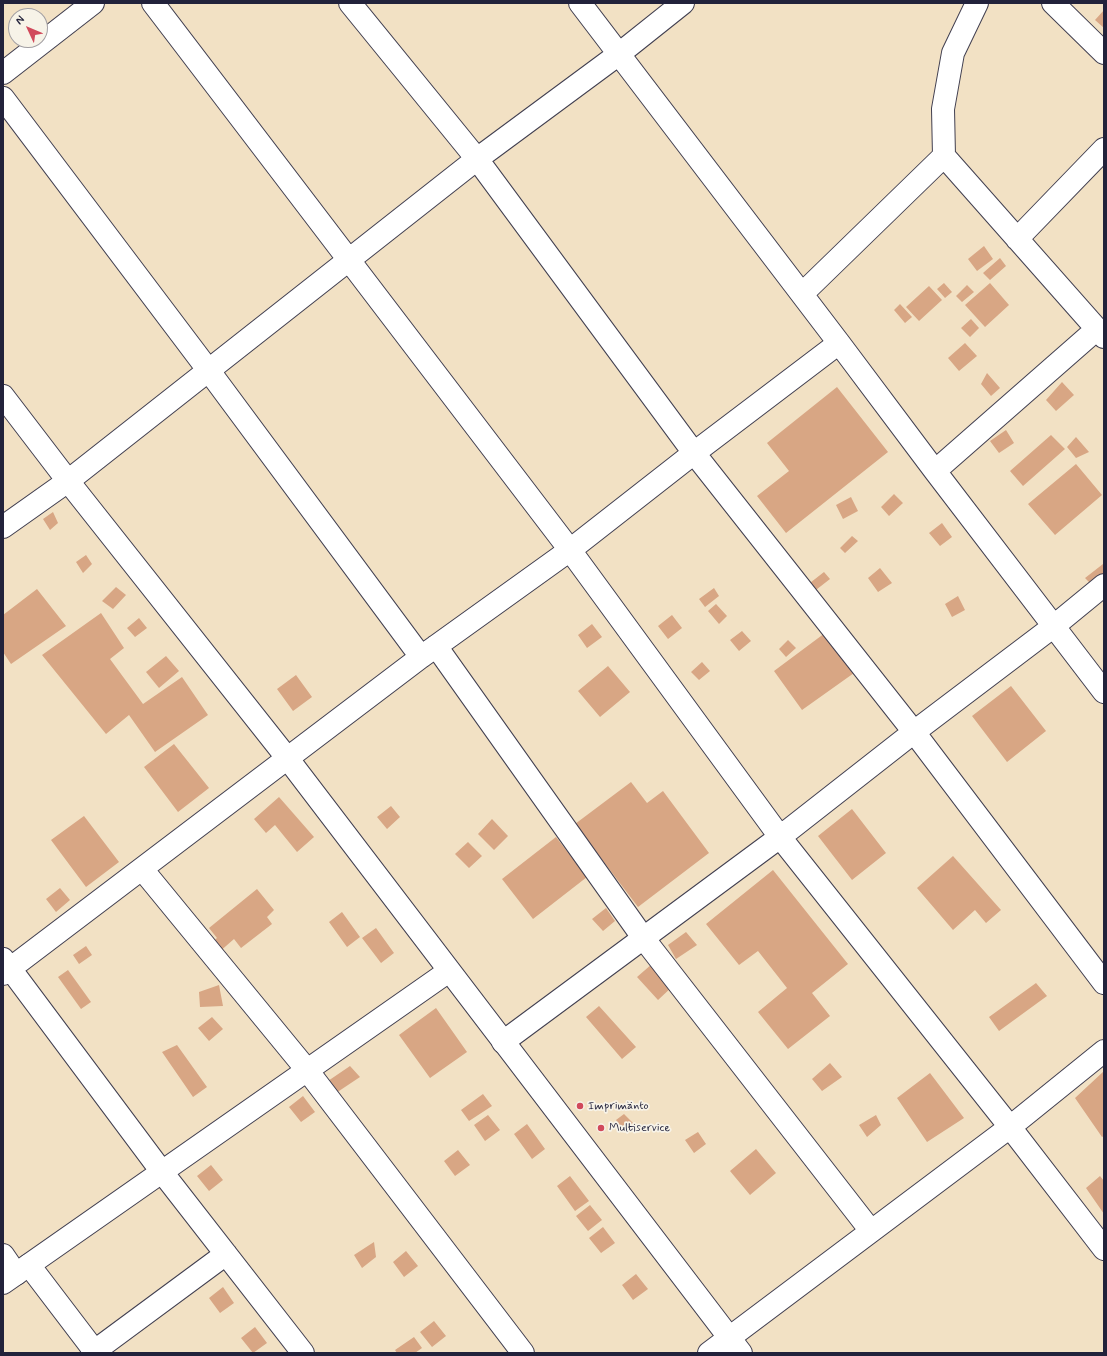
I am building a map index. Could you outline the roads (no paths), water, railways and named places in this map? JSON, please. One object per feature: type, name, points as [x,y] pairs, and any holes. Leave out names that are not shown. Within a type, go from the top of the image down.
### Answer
[{"type":"street","points":[[3,73],[93,3]]},
{"type":"street","points":[[153,3],[570,550],[780,837],[1010,1127],[1104,1249]]},
{"type":"street","points":[[350,3],[477,160],[694,453],[914,732],[1104,983]]},
{"type":"street","points":[[580,3],[1104,692]]},
{"type":"street","points":[[3,527],[68,481],[477,160],[619,54],[683,3]]},
{"type":"street","points":[[935,471],[1100,333],[944,156],[943,109],[953,53],[977,3]]},
{"type":"street","points":[[1054,3],[1104,53]]},
{"type":"street","points":[[3,98],[209,371],[429,652],[644,939],[871,1232]]},
{"type":"street","points":[[1017,239],[1104,149]]},
{"type":"street","points":[[802,294],[944,156]]},
{"type":"street","points":[[303,1353],[5,967],[142,869],[429,652],[570,550],[694,453],[839,344]]},
{"type":"street","points":[[3,396],[68,481],[288,759],[736,1345]]},
{"type":"street","points":[[504,1042],[780,837],[914,732],[1054,626],[1104,585]]},
{"type":"street","points":[[142,869],[307,1070],[522,1353]]},
{"type":"street","points":[[16,1274],[449,971]]},
{"type":"street","points":[[709,1353],[736,1345],[871,1232],[1010,1127],[1104,1051]]},
{"type":"street","points":[[3,1255],[16,1274],[94,1352],[226,1254]]},
{"type":"place","name":"Imprimänto","points":[[580,1106]]},
{"type":"place","name":"Multiservice","points":[[601,1128]]}]
